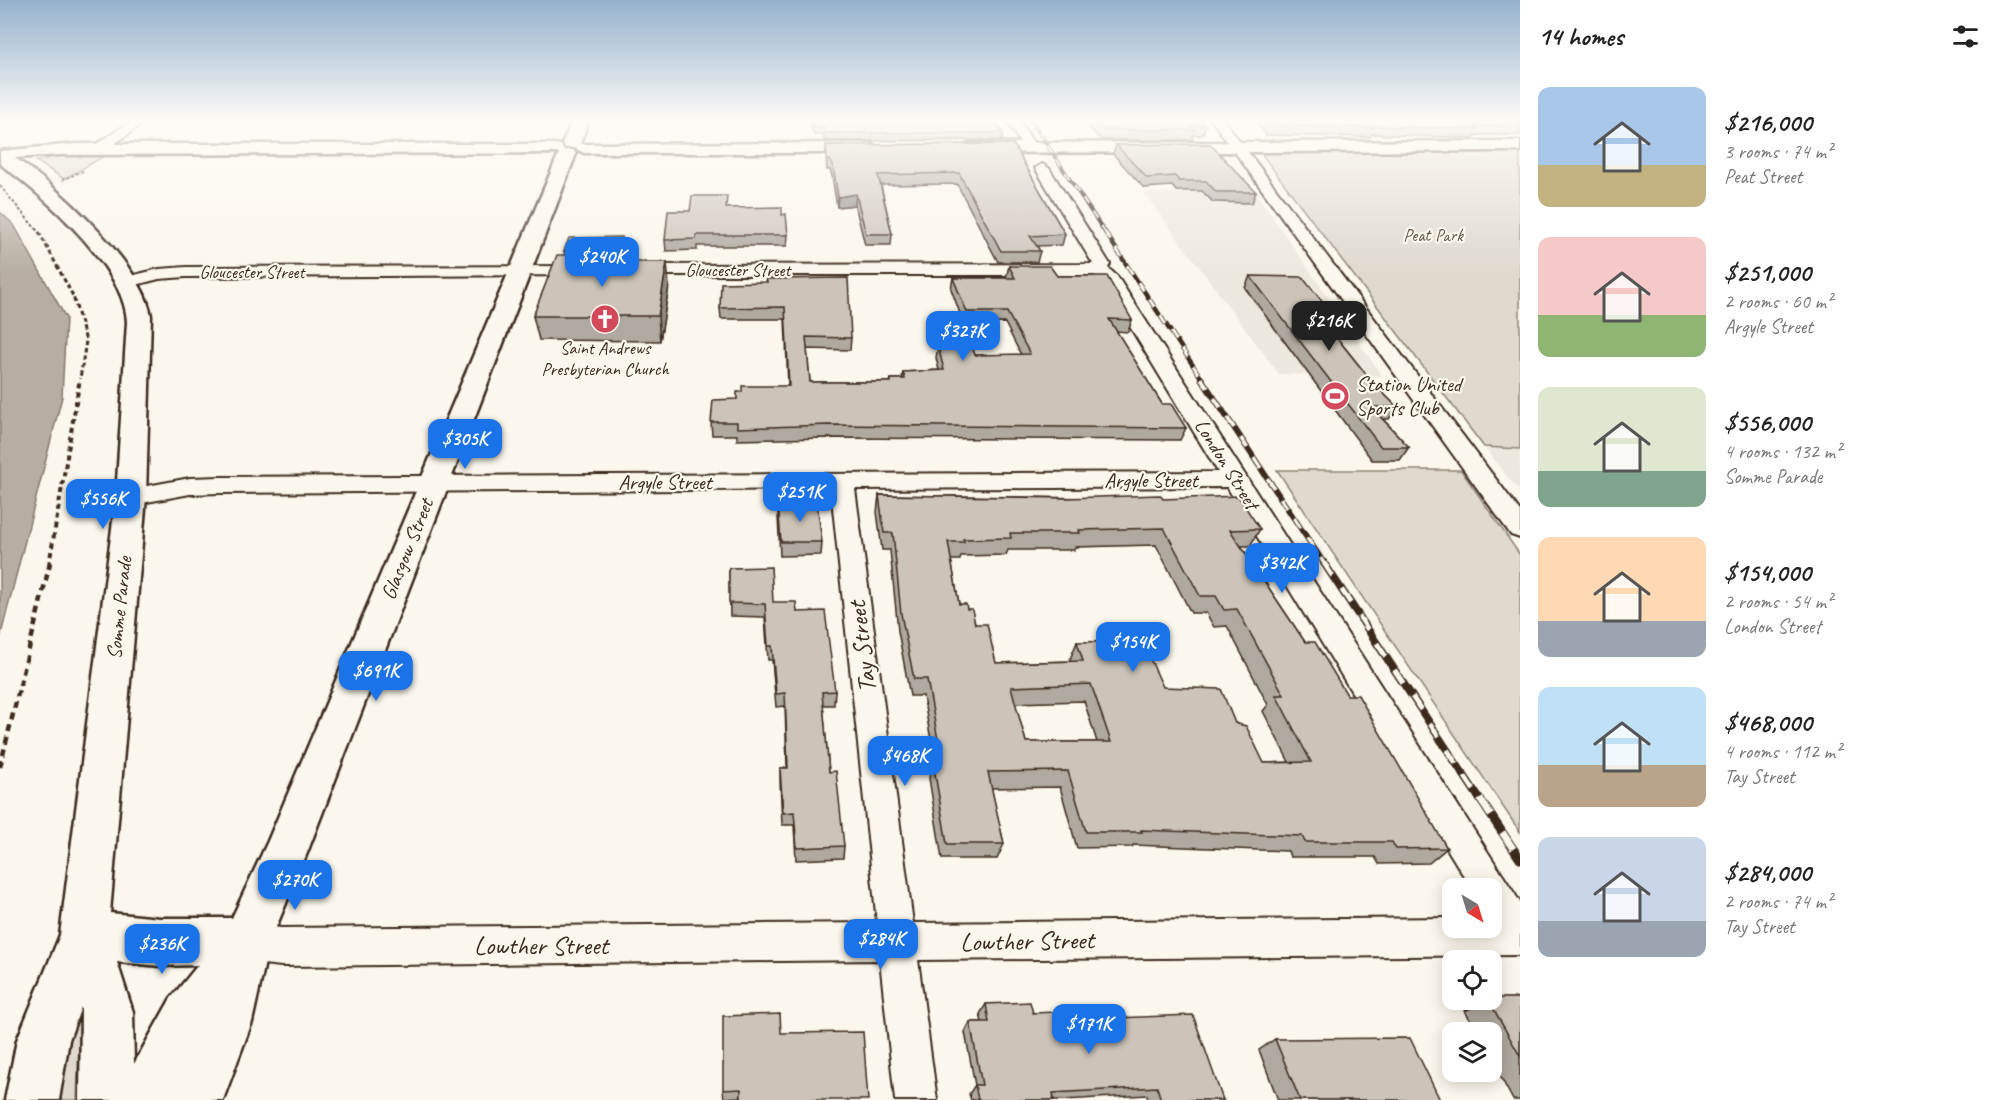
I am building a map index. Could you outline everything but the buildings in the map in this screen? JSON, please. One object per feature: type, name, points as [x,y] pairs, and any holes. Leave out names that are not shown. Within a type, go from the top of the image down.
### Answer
[{"type":"main road","name":"Somme Parade","points":[[12,170],[41,185],[128,282],[139,314],[136,437],[131,497],[84,935],[43,1040],[32,1100]]},
{"type":"main road","name":"Glasgow Street","points":[[196,1100],[226,1022],[245,943],[285,853],[560,170]]},
{"type":"main road","name":"Somme Parade","points":[[84,935],[108,1012],[107,1100]]},
{"type":"main road","points":[[84,935],[160,942],[208,940],[245,943]]},
{"type":"main road","name":"Glasgow Street","points":[[144,1100],[189,1016],[245,943]]},
{"type":"street","name":"London Street","points":[[1043,170],[1102,264],[1098,270],[1111,279],[1485,878]]},
{"type":"street","points":[[1255,170],[1520,529]]},
{"type":"street","name":"Gloucester Street","points":[[620,270],[1098,270]]},
{"type":"street","name":"Gloucester Street","points":[[128,282],[159,274],[186,272],[596,271]]},
{"type":"street","name":"Argyle Street","points":[[131,497],[190,486],[1236,479]]},
{"type":"street","name":"Tay Street","points":[[842,481],[916,1100]]},
{"type":"street","name":"London Street","points":[[1502,906],[1520,935]]},
{"type":"street","name":"Lowther Street","points":[[245,943],[281,947],[1520,935]]},
{"type":"path","points":[[0,767],[51,558],[86,341],[73,296],[5,170]]},
{"type":"path","points":[[41,185],[70,178],[84,170]]},
{"type":"shaded area","points":[[1255,191],[1382,376],[1279,374],[1144,193]]},
{"type":"shaded area","points":[[0,212],[14,225],[66,318],[62,397],[0,638]]},
{"type":"shaded area","points":[[1484,447],[1520,449],[1520,492]]},
{"type":"green space","points":[[51,170],[79,170],[64,179]]},
{"type":"green space","name":"Peat Park","points":[[1274,170],[1520,170],[1520,449],[1484,447]]},
{"type":"green space","points":[[1277,470],[1461,470],[1520,555],[1520,832]]},
{"type":"green space","points":[[81,984],[77,1100],[57,1100],[73,989]]},
{"type":"railway","points":[[1064,170],[1106,234]]},
{"type":"railway","points":[[1105,232],[1202,379]]},
{"type":"railway","points":[[1201,378],[1325,565]]},
{"type":"railway","points":[[1324,563],[1481,801]]},
{"type":"railway","points":[[1480,799],[1520,859]]},
{"type":"place","name":"Saint Andrews Presbyterian Church","points":[[605,319]]},
{"type":"place","name":"Station United Sports Club","points":[[1335,396]]}]
